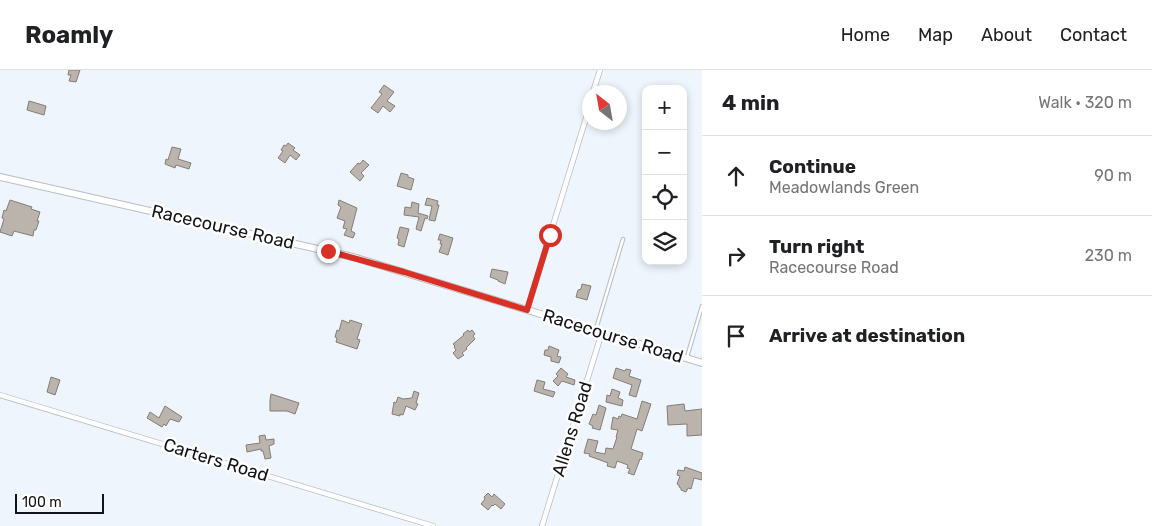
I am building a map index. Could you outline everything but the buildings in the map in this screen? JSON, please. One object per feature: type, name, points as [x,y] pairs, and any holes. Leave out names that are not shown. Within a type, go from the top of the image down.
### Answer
[{"type":"street","points":[[595,85],[600,70]]},
{"type":"street","points":[[527,310],[582,130]]},
{"type":"street","name":"Racecourse Road","points":[[0,177],[328,251],[404,272],[702,363]]},
{"type":"street","name":"Allens Road","points":[[542,526],[599,331]]},
{"type":"street","name":"Carters Road","points":[[0,395],[433,526]]},
{"type":"lane","points":[[599,331],[623,239]]},
{"type":"lane","points":[[686,358],[702,306]]},
{"type":"route","points":[[328,251],[527,310],[550,235]]}]
